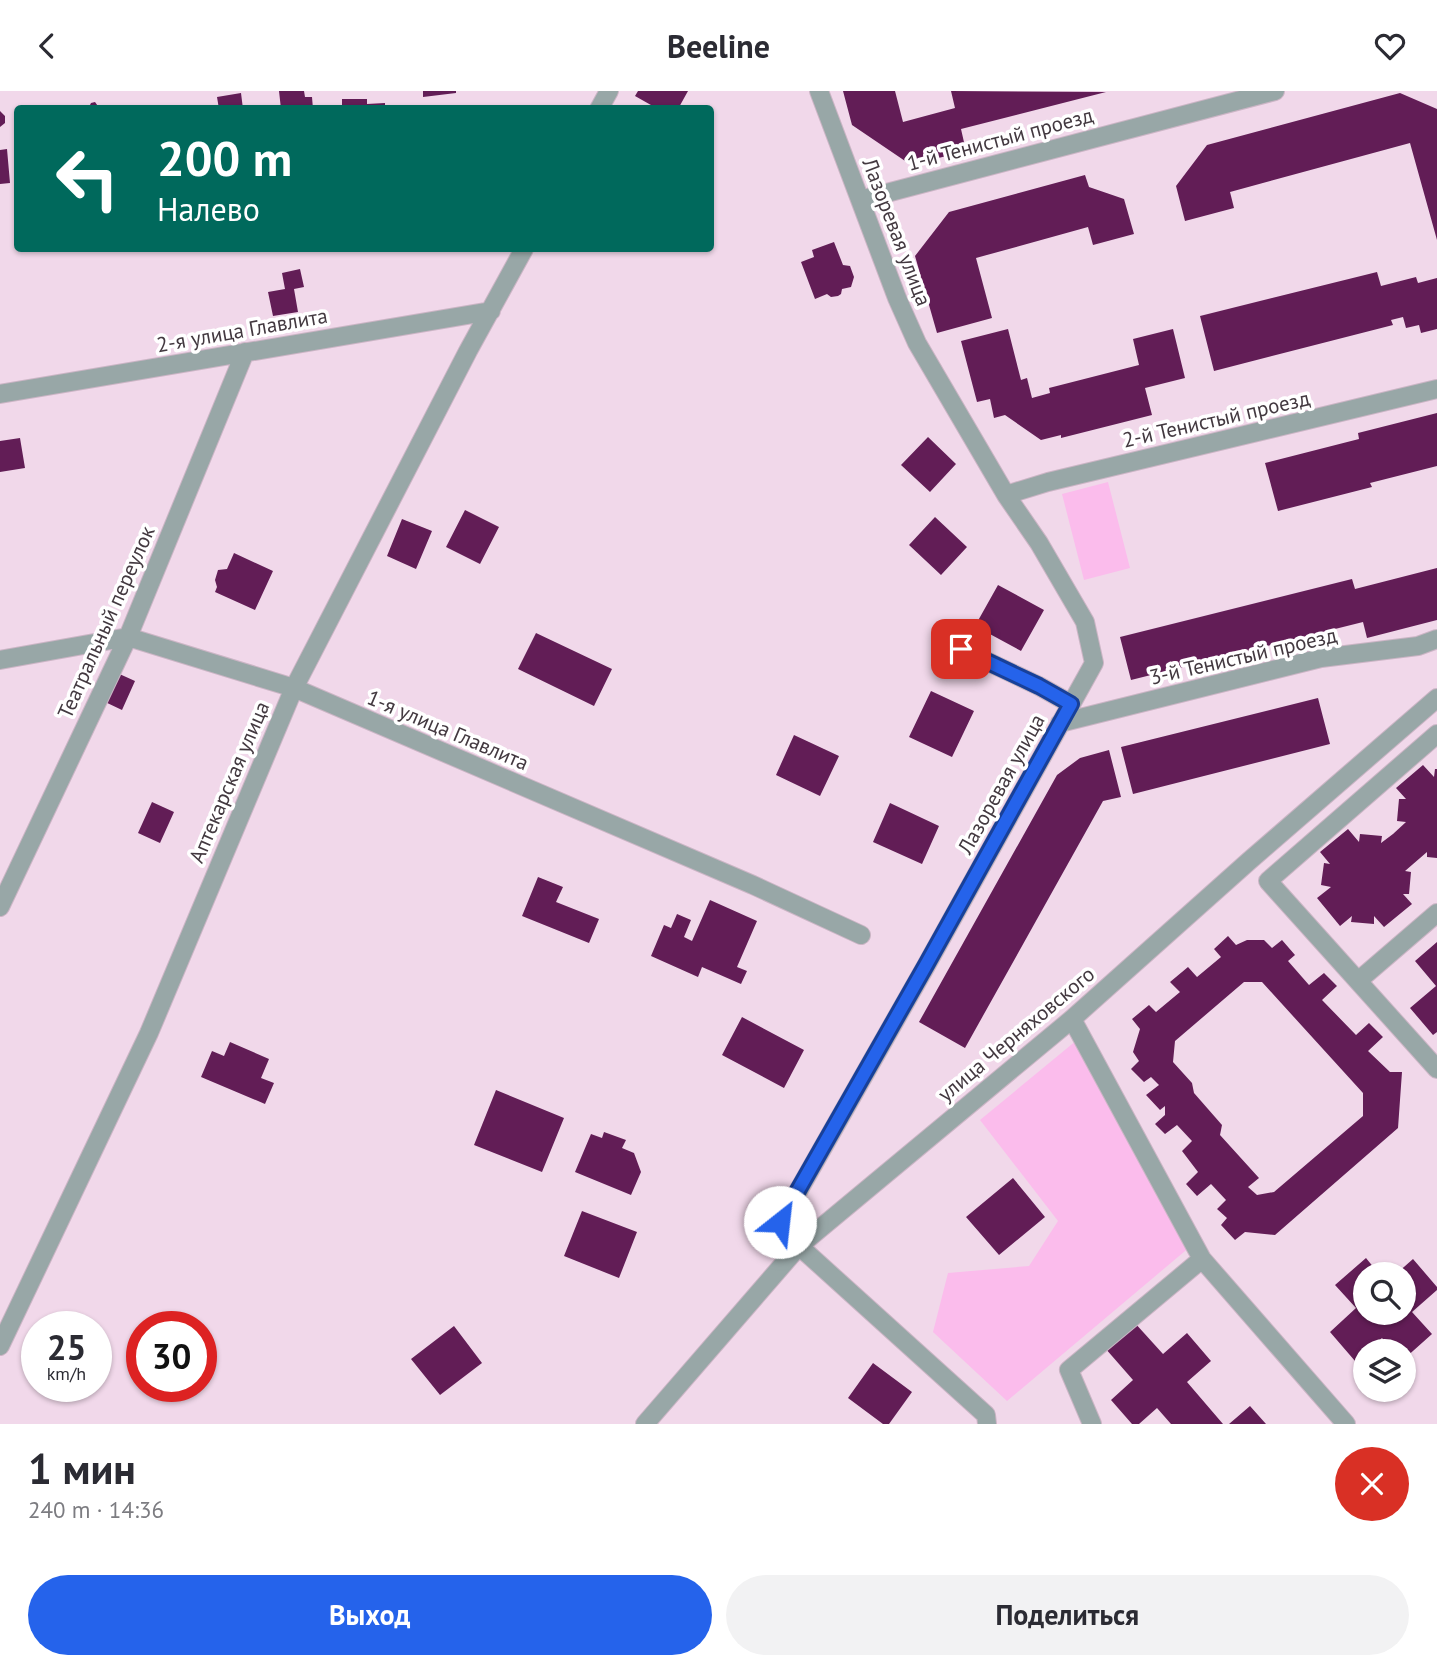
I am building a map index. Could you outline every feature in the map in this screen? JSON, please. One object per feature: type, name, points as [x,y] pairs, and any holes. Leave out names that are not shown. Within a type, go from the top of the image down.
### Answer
[{"type":"street","name":"Лазоревая улица","points":[[799,1246],[771,1239],[1094,663],[1085,621],[1039,543],[1006,495],[917,343],[897,298],[819,91]]},
{"type":"street","name":"1-й Тенистый проезд","points":[[859,199],[1275,91]]},
{"type":"street","name":"Аптекарская улица","points":[[0,1346],[149,1033],[294,688],[470,346],[522,252]]},
{"type":"street","name":"2-я улица Главлита","points":[[0,394],[491,311]]},
{"type":"street","name":"Театральный переулок","points":[[0,907],[128,637],[246,352]]},
{"type":"street","name":"2-й Тенистый проезд","points":[[1006,495],[1060,479],[1437,389]]},
{"type":"street","name":"1-я улица Главлита","points":[[0,660],[128,637],[294,688],[753,885],[861,935]]},
{"type":"street","name":"3-й Тенистый проезд","points":[[1060,723],[1321,658],[1418,646],[1437,639]]},
{"type":"street","points":[[961,649],[1071,704]]},
{"type":"street","name":"улица Черняховского","points":[[645,1424],[799,1246],[1072,1019],[1437,698]]},
{"type":"street","points":[[1437,734],[1268,881],[1437,1069]]},
{"type":"street","points":[[1358,981],[1437,913]]},
{"type":"street","points":[[1072,1019],[1202,1259],[1346,1424]]},
{"type":"street","points":[[799,1246],[986,1415],[987,1424]]},
{"type":"street","points":[[1092,1424],[1069,1370],[1202,1259]]},
{"type":"shaded area","points":[[1108,482],[1130,568],[1084,580],[1062,494]]},
{"type":"shaded area","points":[[1077,1040],[1191,1246],[1007,1401],[933,1332],[948,1273],[1029,1266],[1058,1221],[980,1120]]},
{"type":"building","points":[[279,91],[304,91],[305,97],[312,97],[313,105],[281,105]]},
{"type":"building","points":[[423,91],[456,91],[456,93],[423,97]]},
{"type":"building","points":[[638,91],[688,91],[680,105],[651,105],[635,96]]},
{"type":"building","points":[[843,91],[895,91],[903,122],[955,108],[951,91],[1106,92],[961,129],[966,151],[911,165],[852,125]]},
{"type":"building","points":[[241,93],[242,105],[218,105],[217,97]]},
{"type":"building","points":[[1400,93],[1437,109],[1437,240],[1410,143],[1230,192],[1234,208],[1185,221],[1176,186],[1207,145]]},
{"type":"building","points":[[342,99],[367,99],[367,104],[385,103],[385,105],[342,105]]},
{"type":"building","points":[[0,111],[5,116],[5,123],[0,127]]},
{"type":"building","points":[[7,149],[10,183],[0,184],[0,150]]},
{"type":"building","points":[[1085,175],[1089,187],[1124,199],[1134,234],[1093,245],[1088,227],[976,258],[992,318],[937,333],[915,256],[949,212]]},
{"type":"building","points":[[834,242],[843,265],[850,266],[854,277],[851,287],[842,289],[838,296],[831,297],[827,294],[815,299],[801,262],[814,257],[812,250]]},
{"type":"building","points":[[300,269],[304,287],[294,289],[298,312],[273,316],[268,292],[285,289],[282,273]]},
{"type":"building","points":[[1377,272],[1381,286],[1416,277],[1418,283],[1437,278],[1437,329],[1421,333],[1419,325],[1406,328],[1403,317],[1391,320],[1393,325],[1214,371],[1200,316]]},
{"type":"building","points":[[1008,329],[1021,380],[1027,378],[1032,398],[1050,393],[1049,388],[1139,365],[1133,339],[1173,329],[1185,378],[1145,388],[1152,415],[1061,438],[1061,435],[1041,440],[1005,415],[994,418],[990,399],[977,402],[961,341]]},
{"type":"building","points":[[1437,413],[1437,466],[1370,483],[1372,487],[1278,511],[1265,463],[1359,439],[1358,433]]},
{"type":"building","points":[[928,437],[956,464],[930,492],[901,465]]},
{"type":"building","points":[[20,438],[25,468],[0,472],[0,441]]},
{"type":"building","points":[[465,510],[499,527],[480,564],[446,547]]},
{"type":"building","points":[[935,517],[967,547],[941,575],[909,545]]},
{"type":"building","points":[[402,519],[432,531],[416,569],[387,556]]},
{"type":"building","points":[[234,553],[273,571],[255,610],[215,592],[218,570],[227,569]]},
{"type":"building","points":[[1437,568],[1437,620],[1367,638],[1363,622],[1131,680],[1120,637],[1352,579],[1355,589]]},
{"type":"building","points":[[998,585],[1044,610],[1021,651],[975,626]]},
{"type":"building","points":[[536,633],[612,669],[594,706],[518,669]]},
{"type":"building","points":[[115,672],[135,681],[122,710],[103,701]]},
{"type":"building","points":[[931,691],[974,711],[952,757],[909,737]]},
{"type":"building","points":[[1318,698],[1330,744],[1133,794],[1121,747]]},
{"type":"building","points":[[794,735],[839,756],[820,796],[776,775]]},
{"type":"building","points":[[1109,750],[1121,797],[1103,801],[965,1048],[919,1022],[1057,775],[1080,758]]},
{"type":"building","points":[[1423,765],[1434,777],[1437,769],[1437,858],[1427,857],[1427,852],[1405,871],[1411,872],[1409,894],[1403,894],[1412,904],[1384,927],[1374,916],[1374,924],[1351,922],[1352,916],[1340,926],[1317,898],[1331,887],[1321,885],[1324,863],[1330,864],[1320,852],[1348,829],[1359,842],[1360,834],[1382,836],[1381,843],[1393,834],[1406,822],[1397,821],[1399,799],[1406,799],[1396,788]]},
{"type":"building","points":[[152,802],[174,812],[160,843],[138,833]]},
{"type":"building","points":[[890,803],[939,826],[922,864],[873,842]]},
{"type":"building","points":[[538,877],[563,887],[556,902],[599,919],[589,943],[522,916]]},
{"type":"building","points":[[710,900],[757,921],[737,967],[747,971],[741,984],[702,967],[698,977],[651,956],[664,925],[671,928],[677,914],[691,920],[684,937],[692,941]]},
{"type":"building","points":[[1228,936],[1236,945],[1247,940],[1264,940],[1272,948],[1282,940],[1295,955],[1288,961],[1309,985],[1324,973],[1337,986],[1322,1000],[1356,1035],[1369,1023],[1383,1037],[1368,1051],[1390,1072],[1402,1072],[1398,1128],[1275,1235],[1245,1232],[1235,1240],[1221,1225],[1227,1218],[1217,1209],[1226,1200],[1211,1184],[1197,1196],[1186,1184],[1198,1172],[1182,1151],[1192,1141],[1177,1125],[1165,1134],[1155,1124],[1165,1115],[1165,1106],[1160,1110],[1146,1095],[1159,1085],[1151,1077],[1144,1082],[1131,1069],[1139,1061],[1133,1052],[1140,1029],[1132,1019],[1149,1005],[1156,1012],[1180,992],[1170,982],[1188,967],[1197,977],[1221,957],[1214,949]],"holes":[[[1244,982],[1262,982],[1363,1093],[1363,1116],[1274,1192],[1257,1195],[1248,1187],[1259,1178],[1220,1135],[1222,1125],[1194,1093],[1192,1083],[1173,1062],[1175,1041]]]},
{"type":"building","points":[[1437,942],[1437,1032],[1433,1035],[1410,1008],[1436,986],[1415,961]]},
{"type":"building","points":[[742,1017],[804,1050],[784,1088],[722,1055]]},
{"type":"building","points":[[230,1042],[269,1059],[261,1078],[274,1083],[265,1104],[201,1077],[212,1051],[224,1056]]},
{"type":"building","points":[[496,1090],[564,1118],[542,1172],[474,1145]]},
{"type":"building","points":[[604,1132],[626,1140],[622,1148],[634,1153],[641,1172],[631,1195],[575,1172],[591,1134],[602,1138]]},
{"type":"building","points":[[1013,1178],[1045,1217],[999,1255],[966,1217]]},
{"type":"building","points":[[582,1211],[637,1232],[619,1278],[564,1256]]},
{"type":"building","points":[[1416,1262],[1437,1287],[1416,1308]]},
{"type":"building","points":[[1353,1269],[1353,1305],[1335,1285]]},
{"type":"building","points":[[1353,1311],[1353,1325],[1416,1325],[1416,1316],[1432,1334],[1416,1348],[1416,1339],[1353,1339],[1353,1359],[1330,1332]]},
{"type":"building","points":[[1134,1322],[1163,1354],[1187,1333],[1211,1361],[1187,1382],[1223,1424],[1171,1424],[1157,1408],[1139,1424],[1132,1424],[1111,1400],[1133,1380],[1105,1348]]},
{"type":"building","points":[[454,1326],[482,1363],[440,1395],[411,1359]]},
{"type":"building","points":[[873,1363],[912,1392],[889,1424],[883,1424],[848,1398]]},
{"type":"building","points":[[1250,1406],[1266,1424],[1229,1424]]},
{"type":"route","points":[[780,1222],[1071,704],[961,649]]}]
